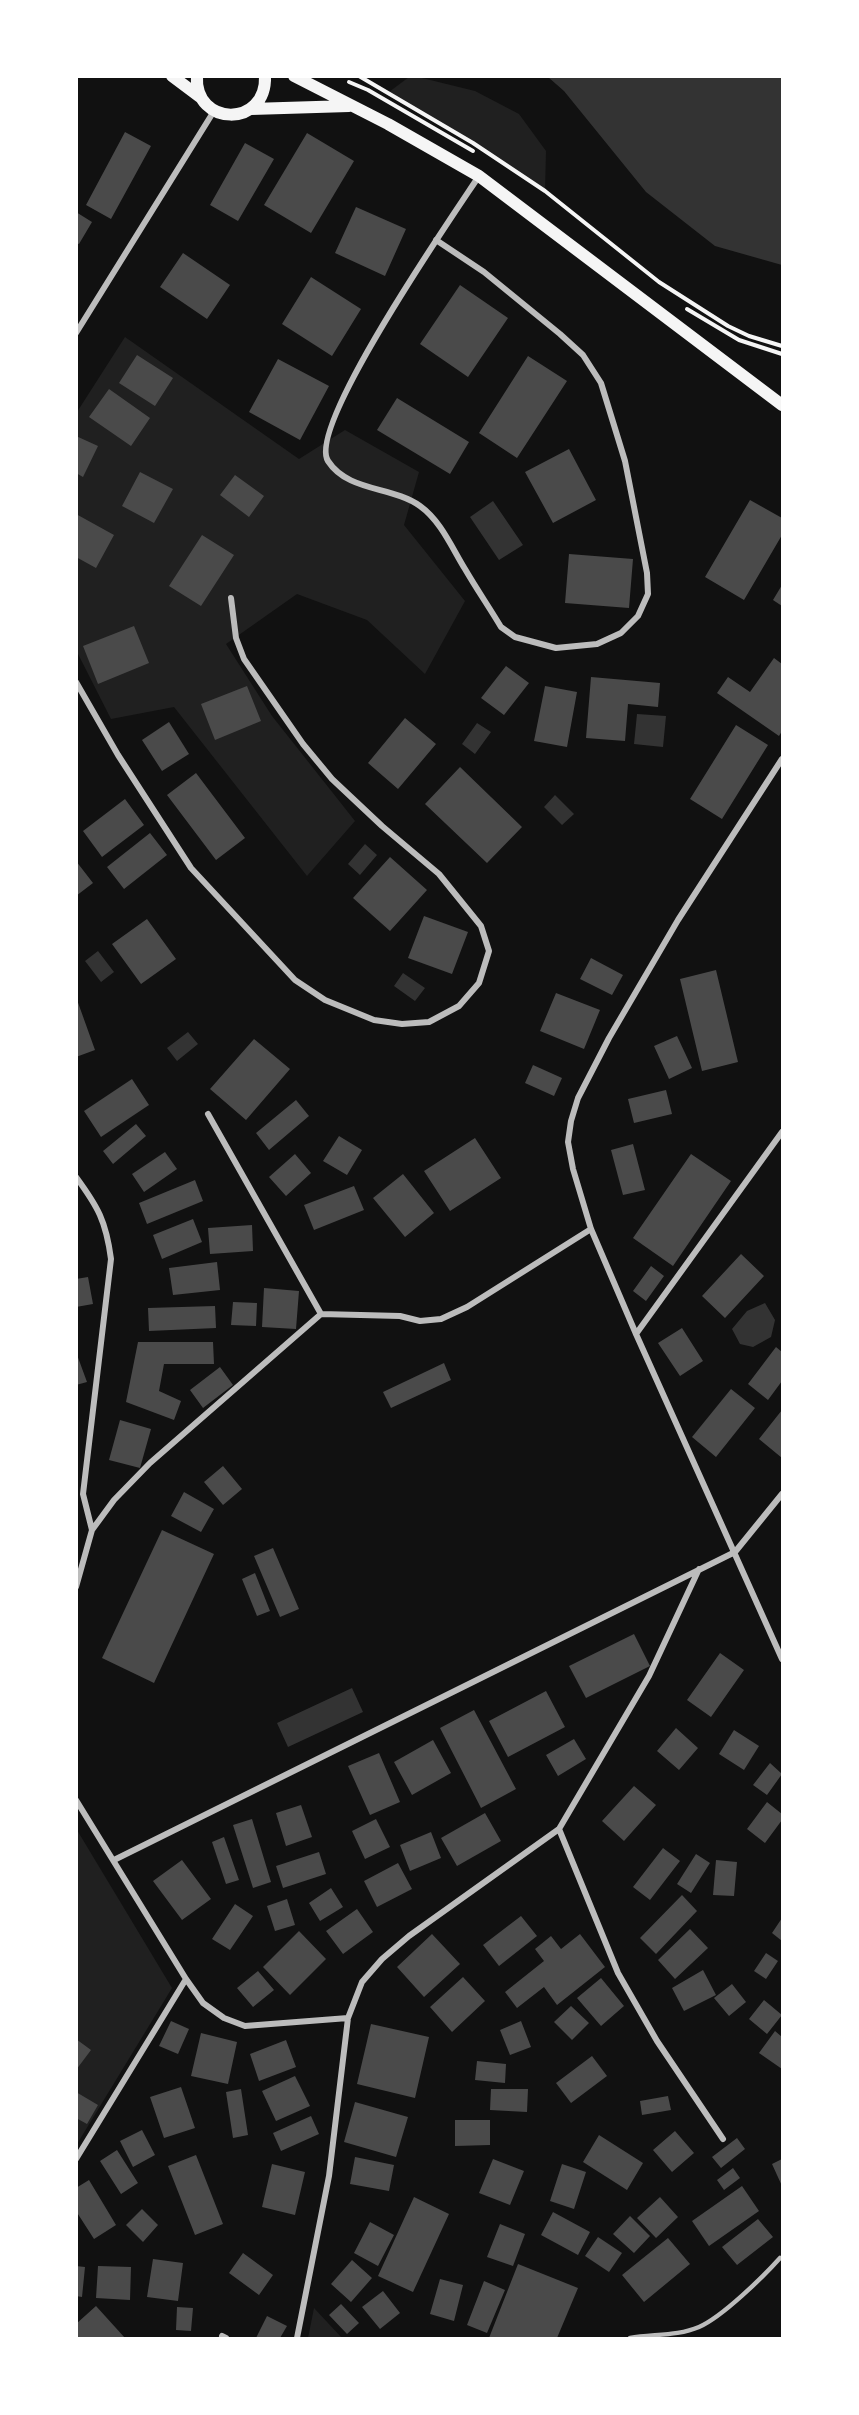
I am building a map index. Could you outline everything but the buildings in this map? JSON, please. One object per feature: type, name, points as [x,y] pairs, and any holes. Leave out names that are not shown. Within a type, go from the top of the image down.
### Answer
[{"type":"main road","points":[[172,76],[214,111],[233,115],[251,109],[350,106]]},
{"type":"main road","points":[[197,76],[201,98]]},
{"type":"main road","points":[[251,109],[262,96],[265,76]]},
{"type":"main road","points":[[294,76],[388,124],[479,176],[783,405]]},
{"type":"street","points":[[76,333],[214,111]]},
{"type":"street","points":[[436,240],[484,272],[560,334],[583,355],[601,383],[625,461],[647,573],[648,594],[638,616],[621,633],[597,644],[556,648],[515,637],[501,627],[439,526],[420,506],[391,493],[341,476],[327,459],[326,446],[332,420],[347,387],[436,240],[479,176]]},
{"type":"street","points":[[76,682],[118,754],[191,868],[295,980],[325,1000],[374,1020],[402,1024],[429,1022],[459,1005],[479,982],[489,951],[481,926],[439,874],[374,819],[332,778],[303,744],[244,658],[236,638],[231,598]]},
{"type":"street","points":[[783,759],[678,920],[609,1038],[578,1098],[571,1120],[568,1142],[573,1169],[591,1229],[783,1659]]},
{"type":"street","points":[[208,1114],[321,1314]]},
{"type":"street","points":[[636,1334],[783,1132]]},
{"type":"street","points":[[76,1177],[98,1206],[108,1233],[111,1259],[83,1494],[92,1530]]},
{"type":"street","points":[[76,1587],[78,1569],[92,1530],[114,1500],[150,1463],[321,1314],[400,1316],[420,1321],[441,1319],[467,1306],[591,1229]]},
{"type":"street","points":[[114,1860],[735,1552],[783,1494]]},
{"type":"street","points":[[297,2338],[328,2176],[348,2018],[362,1982],[382,1959],[409,1936],[559,1829],[650,1676],[699,1569]]},
{"type":"street","points":[[76,1800],[203,2003],[224,2018],[245,2026],[348,2018]]},
{"type":"street","points":[[559,1829],[618,1973],[657,2041],[723,2139]]},
{"type":"street","points":[[76,2159],[186,1979]]},
{"type":"lane","points":[[630,2338],[700,2327],[750,2289],[780,2258]]},
{"type":"path","points":[[359,76],[473,143],[545,191],[659,282],[728,326],[749,336],[783,346]]},
{"type":"shaded area","points":[[409,77],[418,77],[475,91],[519,114],[546,151],[545,191],[473,143],[389,92]]},
{"type":"shaded area","points":[[548,77],[782,77],[782,265],[715,246],[646,192],[564,91]]},
{"type":"shaded area","points":[[125,337],[299,459],[345,430],[419,472],[404,525],[465,601],[425,674],[367,620],[297,594],[226,644],[272,716],[355,821],[307,876],[174,707],[111,719],[77,652],[77,412]]},
{"type":"shaded area","points":[[493,501],[523,545],[499,560],[470,517]]},
{"type":"shaded area","points":[[637,714],[666,716],[663,747],[634,744]]},
{"type":"shaded area","points":[[477,723],[491,732],[475,754],[462,744]]},
{"type":"shaded area","points":[[555,795],[574,814],[562,825],[544,807]]},
{"type":"shaded area","points":[[365,844],[377,855],[360,875],[348,864]]},
{"type":"shaded area","points":[[98,951],[114,972],[101,982],[85,961]]},
{"type":"shaded area","points":[[403,973],[425,988],[415,1001],[394,986]]},
{"type":"shaded area","points":[[188,1032],[198,1044],[177,1061],[167,1048]]},
{"type":"shaded area","points":[[765,1303],[775,1320],[771,1337],[753,1347],[740,1344],[732,1329],[747,1311]]},
{"type":"shaded area","points":[[352,1688],[363,1712],[288,1747],[277,1723]]},
{"type":"shaded area","points":[[77,1830],[172,1988],[77,2144]]},
{"type":"shaded area","points":[[314,2308],[342,2338],[308,2338]]}]
